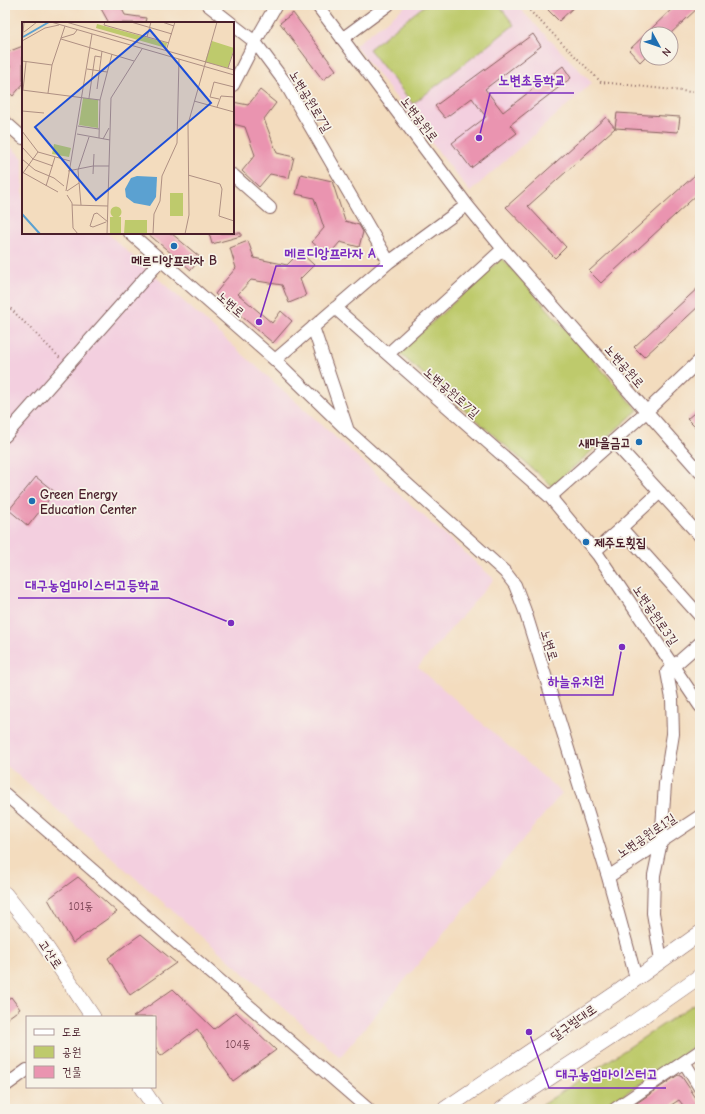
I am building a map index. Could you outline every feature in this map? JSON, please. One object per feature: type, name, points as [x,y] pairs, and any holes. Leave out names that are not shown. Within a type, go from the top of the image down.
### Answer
[{"type":"main road","name":"고산로","points":[[5,894],[40,938],[92,1016]]},
{"type":"main road","name":"달구벌대로","points":[[445,1109],[700,933]]},
{"type":"main road","points":[[507,1108],[700,976]]},
{"type":"main road","points":[[142,1088],[156,1109]]},
{"type":"street","name":"노변공원로7길","points":[[208,5],[229,22]]},
{"type":"street","points":[[234,83],[276,5]]},
{"type":"street","name":"노변공원로","points":[[317,5],[467,205],[503,249],[700,472]]},
{"type":"street","points":[[342,39],[388,5]]},
{"type":"street","name":"노변공원로7길","points":[[234,26],[255,42],[284,81],[389,262]]},
{"type":"street","points":[[5,122],[22,137]]},
{"type":"street","points":[[234,176],[270,208]]},
{"type":"street","points":[[275,360],[389,262],[467,205]]},
{"type":"street","name":"노변로","points":[[132,234],[275,360],[347,430],[505,572],[514,585],[525,610],[608,877],[636,978]]},
{"type":"street","points":[[388,354],[503,249]]},
{"type":"street","points":[[5,436],[161,260]]},
{"type":"street","name":"노변공원로7길","points":[[335,308],[550,497]]},
{"type":"street","name":"노변로","points":[[313,327],[347,430]]},
{"type":"street","points":[[550,497],[646,412],[700,360]]},
{"type":"street","points":[[613,441],[700,536]]},
{"type":"street","points":[[595,551],[660,492]]},
{"type":"street","name":"노변공원로3길","points":[[550,497],[595,551],[673,666],[700,643]]},
{"type":"street","points":[[621,528],[700,616]]},
{"type":"street","points":[[662,960],[653,914],[654,875],[661,842],[665,784],[673,734],[672,699],[666,672],[673,666],[700,706]]},
{"type":"street","points":[[5,794],[368,1109]]},
{"type":"street","name":"노변공원로1길","points":[[608,877],[700,816]]},
{"type":"street","points":[[615,1109],[700,1051]]},
{"type":"street","points":[[684,1062],[700,1088]]},
{"type":"street","points":[[5,1086],[26,1071]]},
{"type":"path","points":[[524,5],[601,82],[700,93]]},
{"type":"path","points":[[5,303],[68,366]]},
{"type":"shaded area","points":[[407,5],[516,5],[592,83],[470,192],[355,45]]},
{"type":"shaded area","points":[[5,142],[22,157],[22,234],[108,234],[494,579],[418,667],[562,793],[340,1057],[5,764]]},
{"type":"green space","points":[[425,5],[499,5],[514,25],[413,104],[369,49]]},
{"type":"green space","points":[[502,258],[638,410],[552,486],[399,353]]},
{"type":"green space","points":[[700,1000],[700,1042],[603,1109],[536,1109]]},
{"type":"building","points":[[99,5],[120,5],[125,15],[146,18],[145,22],[108,22]]},
{"type":"building","points":[[552,5],[576,5],[559,21],[548,10]]},
{"type":"building","points":[[676,5],[700,6],[679,26],[654,26]]},
{"type":"building","points":[[293,13],[336,70],[323,80],[280,23]]},
{"type":"building","points":[[533,34],[541,46],[485,89],[503,112],[563,66],[571,78],[510,125],[517,133],[471,168],[452,143],[486,117],[472,98],[445,118],[435,106]]},
{"type":"building","points":[[639,40],[639,61],[629,50]]},
{"type":"building","points":[[22,46],[22,85],[13,96],[5,89],[5,77],[11,69],[5,53]]},
{"type":"building","points":[[260,90],[276,103],[264,119],[277,153],[294,157],[289,178],[270,174],[259,187],[242,171],[255,155],[245,127],[234,124],[234,102],[248,105]]},
{"type":"building","points":[[617,113],[680,117],[678,132],[615,128]]},
{"type":"building","points":[[606,117],[615,128],[528,206],[566,247],[555,258],[506,207]]},
{"type":"building","points":[[301,174],[332,181],[345,221],[359,225],[363,232],[359,247],[340,242],[328,256],[312,242],[324,228],[314,198],[296,194]]},
{"type":"building","points":[[695,175],[700,180],[700,192],[601,283],[589,271]]},
{"type":"building","points":[[241,233],[241,236],[212,244],[209,234]]},
{"type":"building","name":"메르디앙프라자 B","points":[[148,234],[172,234],[201,258],[191,270]]},
{"type":"building","points":[[248,241],[254,258],[287,265],[300,252],[314,265],[300,279],[306,296],[289,303],[282,285],[251,280],[238,294],[272,323],[281,311],[292,321],[273,343],[215,294],[236,268],[230,248]]},
{"type":"building","points":[[700,286],[700,305],[644,357],[634,347]]},
{"type":"building","points":[[700,408],[700,432],[687,419]]},
{"type":"building","name":"Green Energy Education Center","points":[[36,477],[55,492],[28,526],[9,510]]},
{"type":"building","points":[[78,877],[117,912],[73,943],[48,899]]},
{"type":"building","points":[[141,934],[176,963],[130,995],[108,958]]},
{"type":"building","points":[[173,989],[214,1029],[236,1012],[276,1050],[233,1081],[197,1029],[161,1056],[156,1048],[156,1016],[134,1016]]},
{"type":"building","points":[[11,997],[20,1009],[5,1020],[5,1001]]},
{"type":"building","points":[[678,1075],[682,1077],[700,1104],[700,1109],[686,1109],[679,1100],[665,1109],[628,1109]]},
{"type":"place","name":"노변초등학교","points":[[479,138]]},
{"type":"place","name":"메르디앙프라자 B","points":[[174,246]]},
{"type":"place","name":"메르디앙프라자 A","points":[[259,322]]},
{"type":"place","name":"새마을금고","points":[[639,442]]},
{"type":"place","name":"Green Energy Education Center","points":[[32,501]]},
{"type":"place","name":"제주도횟집","points":[[586,542]]},
{"type":"place","name":"대구농업마이스터고등학교","points":[[231,623]]},
{"type":"place","name":"하늘유치원","points":[[622,647]]},
{"type":"place","name":"대구농업마이스터고","points":[[529,1032]]}]
